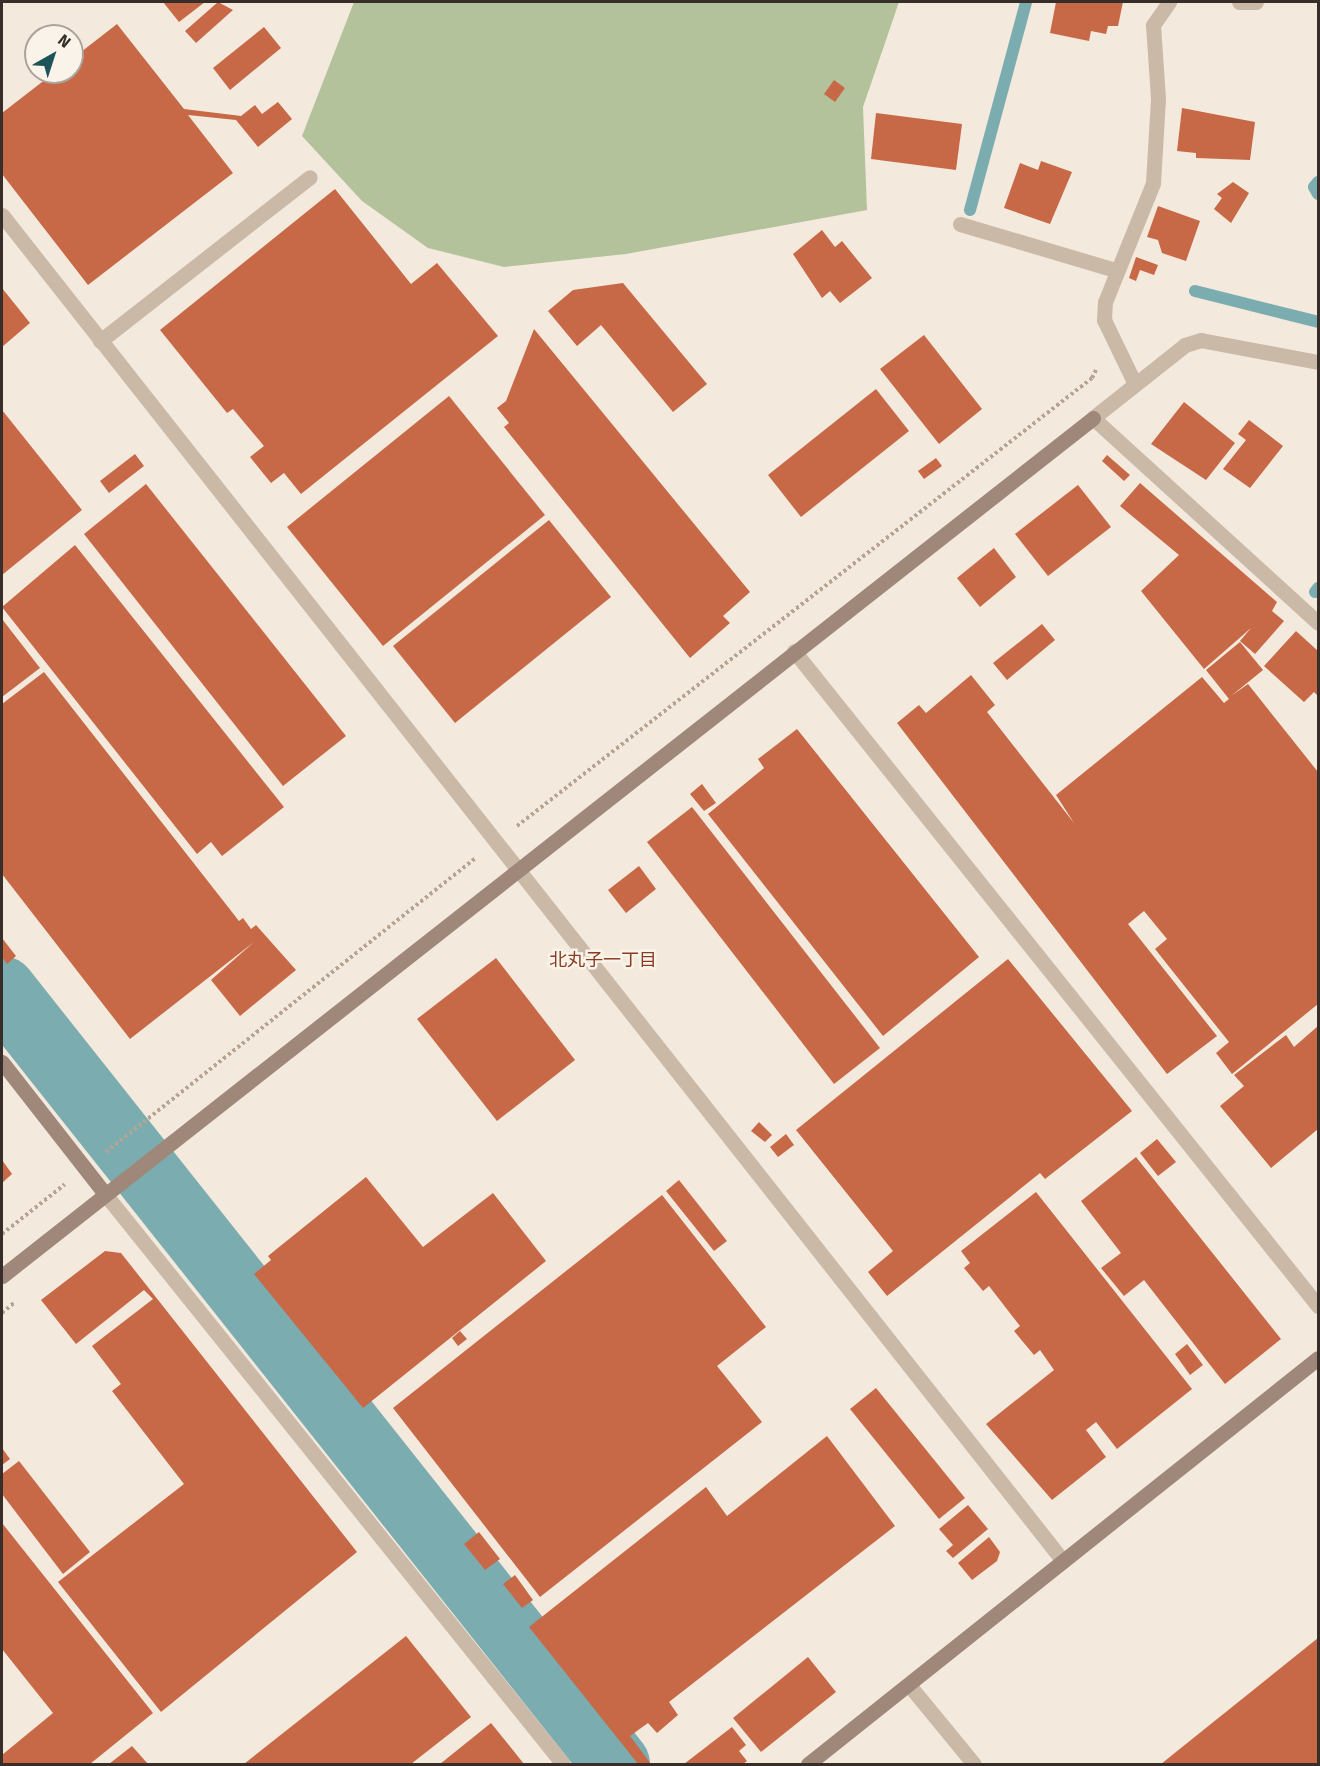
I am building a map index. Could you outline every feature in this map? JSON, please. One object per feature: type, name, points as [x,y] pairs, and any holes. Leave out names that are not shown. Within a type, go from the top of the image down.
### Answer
[{"type":"street","points":[[1135,384],[1104,320],[1115,270],[1153,183],[1158,98],[1153,25],[1170,2]]},
{"type":"street","points":[[1239,2],[1256,2]]},
{"type":"street","points":[[100,340],[310,177]]},
{"type":"street","points":[[2,215],[1063,1561]]},
{"type":"street","points":[[960,224],[1115,270]]},
{"type":"street","points":[[2,1276],[1135,384],[1201,340],[1318,362]]},
{"type":"street","points":[[1093,418],[1318,623]]},
{"type":"street","points":[[794,651],[1318,1306]]},
{"type":"street","points":[[2,1062],[85,1169],[563,1764]]},
{"type":"street","points":[[808,1764],[1318,1359]]},
{"type":"street","points":[[909,1684],[974,1764]]},
{"type":"path","points":[[2,1234],[496,843],[1092,378],[1100,362]]},
{"type":"green space","points":[[354,2],[899,2],[863,107],[867,210],[626,254],[504,267],[428,248],[362,201],[302,136]]},
{"type":"building","points":[[163,2],[205,2],[179,22]]},
{"type":"building","points":[[218,2],[233,10],[196,43],[185,31]]},
{"type":"building","points":[[1056,2],[1123,2],[1118,26],[1108,26],[1106,34],[1091,31],[1089,41],[1050,33]]},
{"type":"building","points":[[117,24],[184,109],[241,116],[255,105],[262,114],[278,102],[292,119],[258,147],[236,120],[188,115],[233,173],[88,285],[2,174],[2,113],[39,84],[84,84],[84,50]]},
{"type":"building","points":[[264,27],[281,48],[230,90],[213,68]]},
{"type":"building","points":[[834,80],[845,88],[835,102],[824,94]]},
{"type":"building","points":[[1182,108],[1255,122],[1250,160],[1196,158],[1196,153],[1177,151]]},
{"type":"building","points":[[876,113],[962,124],[956,170],[871,159]]},
{"type":"building","points":[[1041,161],[1072,172],[1050,224],[1004,208],[1020,163],[1038,170]]},
{"type":"building","points":[[1233,182],[1249,193],[1231,223],[1214,209],[1222,198],[1217,194]]},
{"type":"building","points":[[335,189],[411,284],[437,263],[498,336],[301,494],[284,473],[271,483],[250,457],[264,446],[233,409],[227,413],[160,330]]},
{"type":"building","points":[[1158,206],[1200,221],[1186,261],[1162,253],[1158,240],[1147,237]]},
{"type":"building","points":[[822,230],[835,247],[842,241],[872,278],[840,303],[830,291],[822,298],[793,254]]},
{"type":"building","points":[[1136,257],[1158,265],[1154,275],[1140,270],[1136,281],[1129,278]]},
{"type":"building","points":[[623,283],[707,384],[673,412],[601,325],[577,346],[548,311],[573,290]]},
{"type":"building","points":[[2,288],[30,323],[2,347]]},
{"type":"building","points":[[534,329],[750,592],[723,616],[730,623],[690,658],[504,427],[509,423],[497,408],[506,401]]},
{"type":"building","points":[[924,335],[982,409],[939,444],[880,369]]},
{"type":"building","points":[[876,389],[909,431],[801,517],[768,475]]},
{"type":"building","points":[[449,396],[545,515],[383,646],[287,527]]},
{"type":"building","points":[[1184,402],[1235,443],[1206,480],[1151,444]]},
{"type":"building","points":[[2,410],[82,510],[2,575]]},
{"type":"building","points":[[1249,420],[1283,446],[1250,488],[1223,469],[1246,440],[1238,434]]},
{"type":"building","points":[[135,454],[144,466],[109,493],[100,481]]},
{"type":"building","points":[[1107,455],[1130,475],[1124,481],[1102,461]]},
{"type":"building","points":[[936,458],[942,466],[924,479],[918,471]]},
{"type":"building","points":[[1140,483],[1277,602],[1272,611],[1284,621],[1255,654],[1240,641],[1251,628],[1204,669],[1141,591],[1179,555],[1120,506]]},
{"type":"building","points":[[146,484],[346,736],[283,786],[84,534]]},
{"type":"building","points":[[1078,485],[1111,527],[1048,576],[1015,534]]},
{"type":"building","points":[[549,520],[611,597],[455,723],[393,646]]},
{"type":"building","points":[[75,545],[284,807],[222,856],[211,842],[197,854],[2,607]]},
{"type":"building","points":[[994,548],[1016,577],[980,607],[957,578]]},
{"type":"building","points":[[2,619],[40,668],[2,697]]},
{"type":"building","points":[[1042,624],[1055,640],[1007,680],[993,663]]},
{"type":"building","points":[[1296,631],[1318,651],[1318,696],[1314,692],[1304,702],[1264,666]]},
{"type":"building","points":[[1240,642],[1263,670],[1231,696],[1248,684],[1318,772],[1318,1004],[1232,1074],[1216,1053],[1229,1042],[1155,949],[1167,939],[1144,911],[1128,924],[1217,1036],[1167,1074],[897,723],[919,705],[926,713],[971,675],[995,705],[987,712],[1074,823],[1056,795],[1202,677],[1224,703],[1229,699],[1206,670]]},
{"type":"building","points":[[44,672],[239,921],[243,918],[251,929],[256,925],[296,970],[240,1016],[211,980],[254,942],[130,1039],[2,874],[2,704]]},
{"type":"building","points":[[797,729],[979,957],[883,1036],[708,814],[764,768],[758,759]]},
{"type":"building","points":[[702,784],[716,803],[704,811],[690,794]]},
{"type":"building","points":[[692,807],[880,1048],[834,1084],[647,842]]},
{"type":"building","points":[[639,866],[656,889],[626,913],[608,890]]},
{"type":"building","points":[[2,938],[16,956],[7,964],[2,957]]},
{"type":"building","points":[[496,958],[575,1060],[497,1121],[417,1019]]},
{"type":"building","points":[[1008,959],[1132,1111],[1045,1179],[1040,1173],[887,1296],[868,1272],[893,1251],[796,1130]]},
{"type":"building","points":[[1318,1026],[1318,1129],[1271,1168],[1220,1106],[1244,1086],[1234,1075],[1286,1035],[1294,1047]]},
{"type":"building","points":[[759,1122],[772,1135],[765,1142],[751,1131]]},
{"type":"building","points":[[786,1134],[794,1145],[778,1157],[770,1147]]},
{"type":"building","points":[[1157,1139],[1176,1162],[1158,1176],[1140,1153]]},
{"type":"building","points":[[1136,1157],[1281,1339],[1225,1384],[1144,1280],[1124,1296],[1101,1268],[1121,1253],[1081,1201]]},
{"type":"building","points":[[2,1160],[12,1174],[2,1183]]},
{"type":"building","points":[[366,1177],[423,1247],[493,1193],[546,1261],[363,1408],[254,1274],[271,1260],[268,1256]]},
{"type":"building","points":[[679,1180],[727,1241],[714,1251],[666,1191]]},
{"type":"building","points":[[1036,1192],[1192,1389],[1117,1449],[1096,1422],[1086,1430],[1106,1457],[1052,1500],[986,1424],[1054,1370],[1040,1350],[1034,1355],[1014,1331],[1020,1326],[989,1286],[983,1291],[964,1268],[970,1263],[961,1251]]},
{"type":"building","points":[[662,1195],[766,1327],[717,1366],[762,1422],[540,1597],[393,1408]]},
{"type":"building","points":[[105,1251],[121,1253],[357,1552],[161,1712],[58,1582],[184,1484],[112,1391],[121,1384],[92,1346],[153,1299],[144,1290],[76,1344],[41,1300]]},
{"type":"building","points":[[460,1331],[467,1339],[458,1346],[452,1338]]},
{"type":"building","points":[[1187,1344],[1203,1365],[1190,1375],[1175,1354]]},
{"type":"building","points":[[876,1388],[965,1498],[939,1519],[850,1409]]},
{"type":"building","points":[[827,1436],[895,1526],[669,1702],[678,1715],[657,1733],[648,1723],[630,1736],[651,1764],[638,1764],[529,1627],[706,1487],[727,1516]]},
{"type":"building","points":[[2,1448],[10,1459],[2,1465]]},
{"type":"building","points":[[19,1461],[90,1552],[63,1574],[2,1494],[2,1474]]},
{"type":"building","points":[[968,1505],[988,1529],[953,1558],[946,1551],[953,1545],[939,1529]]},
{"type":"building","points":[[2,1523],[153,1713],[90,1764],[2,1764],[2,1755],[53,1713],[2,1649]]},
{"type":"building","points":[[479,1532],[500,1559],[485,1570],[464,1544]]},
{"type":"building","points":[[989,1537],[1000,1552],[997,1561],[972,1580],[958,1563]]},
{"type":"building","points":[[515,1575],[533,1600],[522,1608],[503,1584]]},
{"type":"building","points":[[406,1636],[471,1717],[411,1764],[244,1764]]},
{"type":"building","points":[[1318,1638],[1318,1764],[1161,1764]]},
{"type":"building","points":[[808,1657],[836,1692],[761,1752],[733,1718]]},
{"type":"building","points":[[491,1723],[524,1764],[440,1764]]},
{"type":"building","points":[[732,1727],[746,1745],[739,1751],[747,1761],[743,1764],[684,1764]]},
{"type":"building","points":[[132,1746],[148,1764],[109,1764]]},
{"type":"waterway","points":[[970,210],[1026,2]]},
{"type":"waterway","points":[[1318,182],[1314,187],[1318,194]]},
{"type":"waterway","points":[[1195,291],[1318,322]]},
{"type":"waterway","points":[[1315,592],[1318,588]]},
{"type":"waterway","points":[[2,990],[616,1764]]},
{"type":"district","name":"北丸子一丁目","points":[[603,960]]}]
